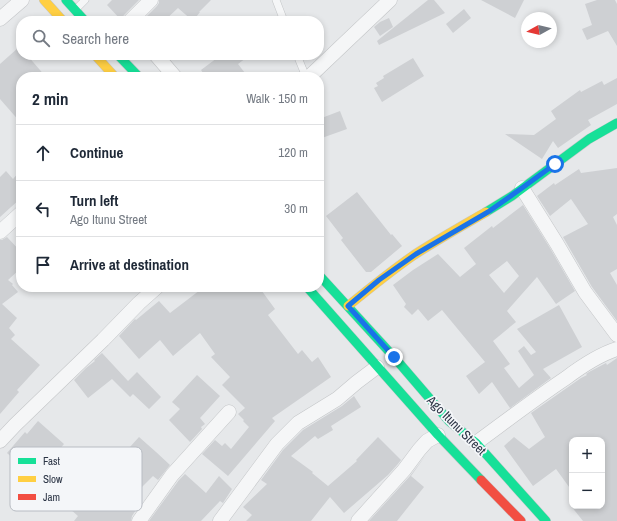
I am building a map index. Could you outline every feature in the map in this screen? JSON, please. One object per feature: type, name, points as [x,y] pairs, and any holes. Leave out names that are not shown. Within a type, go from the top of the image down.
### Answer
[{"type":"main road","points":[[44,0],[59,16]]},
{"type":"main road","points":[[66,0],[80,16]]},
{"type":"main road","points":[[100,60],[110,72]]},
{"type":"main road","points":[[128,60],[136,72]]},
{"type":"main road","points":[[348,306],[379,280],[416,254],[488,212],[571,152],[617,123]]},
{"type":"main road","name":"Ago Itunu Street","points":[[324,280],[449,421],[476,443],[546,521]]},
{"type":"main road","name":"Ago Itunu Street","points":[[311,292],[438,435],[521,521]]},
{"type":"street","points":[[0,19],[22,0]]},
{"type":"street","points":[[135,16],[151,0]]},
{"type":"street","points":[[312,72],[390,0]]},
{"type":"street","points":[[160,60],[171,72]]},
{"type":"street","points":[[522,188],[585,292],[617,335]]},
{"type":"street","points":[[0,232],[16,218]]},
{"type":"street","points":[[0,441],[151,292]]},
{"type":"street","points":[[476,443],[589,362],[607,352],[617,349]]},
{"type":"street","points":[[220,521],[277,444],[298,423],[337,399],[376,366]]},
{"type":"street","points":[[139,521],[172,475],[229,412]]},
{"type":"street","points":[[358,521],[404,470],[419,450],[428,441],[438,435]]},
{"type":"lane","points":[[75,10],[85,0]]},
{"type":"lane","points":[[276,0],[282,16]]},
{"type":"lane","points":[[300,60],[305,72]]},
{"type":"building","points":[[112,0],[139,0],[123,16],[117,16],[107,5]]},
{"type":"building","points":[[159,0],[211,0],[197,16],[187,16],[178,8],[169,16],[147,16],[159,3]]},
{"type":"building","points":[[428,0],[434,0],[445,13],[379,45],[377,41]]},
{"type":"building","points":[[481,0],[524,0],[515,18]]},
{"type":"building","points":[[597,0],[615,0],[617,4],[617,46],[608,31],[587,40],[582,29],[592,25],[585,4]]},
{"type":"building","points":[[464,9],[471,18],[453,33],[446,24]]},
{"type":"building","points":[[389,18],[393,27],[380,36],[374,27],[380,22]]},
{"type":"building","points":[[16,50],[16,60],[31,60],[42,72],[16,72],[16,117],[0,99],[0,64]]},
{"type":"building","points":[[413,58],[424,76],[382,102],[374,88],[378,86],[376,83],[384,78],[383,76]]},
{"type":"building","points":[[214,60],[243,60],[238,64],[244,72],[202,72],[201,70]]},
{"type":"building","points":[[617,78],[617,104],[588,120],[591,125],[558,148],[553,141],[542,159],[505,134],[534,135],[556,119],[551,111],[580,90],[581,92],[602,81],[604,85]]},
{"type":"building","points":[[340,111],[347,129],[324,137],[324,117]]},
{"type":"building","points":[[617,168],[617,214],[613,217],[617,225],[617,269],[610,273],[617,285],[617,321],[592,287],[563,237],[588,224],[571,199],[550,216],[537,196],[554,183],[555,185],[579,169],[581,173]]},
{"type":"building","points":[[6,171],[13,179],[16,176],[16,203],[0,217],[0,177]]},
{"type":"building","points":[[357,192],[391,235],[392,234],[402,246],[371,272],[366,272],[341,240],[343,238],[326,216]]},
{"type":"building","points":[[523,205],[575,291],[556,304],[537,277],[507,311],[516,322],[493,341],[510,364],[504,368],[519,388],[534,375],[518,351],[524,346],[531,355],[536,352],[517,329],[559,305],[582,347],[543,369],[551,378],[510,408],[492,382],[479,394],[466,376],[485,362],[442,310],[428,321],[418,309],[412,315],[404,307],[406,304],[393,285],[438,254],[460,277],[476,264],[464,248],[492,226],[493,228]],"holes":[[[507,261],[519,276],[504,293],[489,275]]]},
{"type":"building","points":[[7,237],[16,247],[16,273],[8,280],[13,284],[12,285],[16,292],[18,292],[2,304],[17,318],[9,328],[15,335],[11,339],[40,365],[17,390],[19,392],[0,414],[0,240]]},
{"type":"building","points":[[197,292],[263,292],[275,309],[268,315],[298,354],[302,350],[312,362],[318,357],[331,377],[272,418],[275,421],[228,476],[202,454],[215,440],[222,446],[225,443],[231,449],[249,427],[238,414],[245,408],[222,385],[230,377],[211,357],[215,354],[200,333],[173,356],[160,340],[139,359],[119,336],[135,319],[136,320],[159,301],[170,313]]},
{"type":"building","points":[[102,353],[128,381],[137,372],[161,397],[149,409],[133,394],[130,397],[112,379],[88,398],[74,380]]},
{"type":"building","points":[[617,358],[617,521],[583,521],[573,509],[605,509],[605,437],[569,437],[569,487],[556,469],[533,486],[504,446],[514,437],[529,449],[545,437],[531,413],[587,375],[586,374],[589,372],[606,363],[607,365]]},
{"type":"building","points":[[197,375],[220,396],[200,418],[205,424],[190,442],[169,420],[180,409],[172,402]]},
{"type":"building","points":[[354,396],[361,407],[331,426],[333,430],[318,439],[315,436],[291,456],[313,472],[312,473],[328,486],[357,461],[356,460],[378,437],[401,460],[397,465],[388,475],[344,513],[330,497],[311,521],[246,521],[252,515],[243,507],[267,484],[261,480],[283,450],[303,430],[342,406]]},
{"type":"building","points":[[38,421],[64,444],[61,447],[12,447],[25,432],[27,434]]},
{"type":"building","points":[[139,437],[170,465],[158,480],[153,476],[142,487],[142,447],[130,447]]},
{"type":"building","points":[[426,455],[411,476],[424,487],[397,521],[369,521],[410,476]]},
{"type":"building","points":[[185,474],[206,493],[219,476],[232,489],[223,503],[220,501],[201,521],[149,521],[179,480]]},
{"type":"building","points":[[72,511],[135,511],[131,521],[74,521],[78,516]]},
{"type":"traffic: fast","points":[[66,0],[80,16]]},
{"type":"traffic: fast","points":[[123,60],[134,72]]},
{"type":"traffic: fast","points":[[486,212],[512,196],[589,139],[617,123]]},
{"type":"traffic: fast","points":[[324,280],[394,357],[449,421],[476,443],[546,521]]},
{"type":"traffic: fast","points":[[311,292],[438,435],[481,480]]},
{"type":"traffic: slow","points":[[44,0],[58,16]]},
{"type":"traffic: slow","points":[[100,60],[110,72]]},
{"type":"traffic: slow","points":[[348,306],[414,255],[486,212]]},
{"type":"traffic: jam","points":[[481,480],[521,521]]},
{"type":"route","points":[[394,357],[348,306],[379,280],[416,254],[488,212],[555,164]]}]
